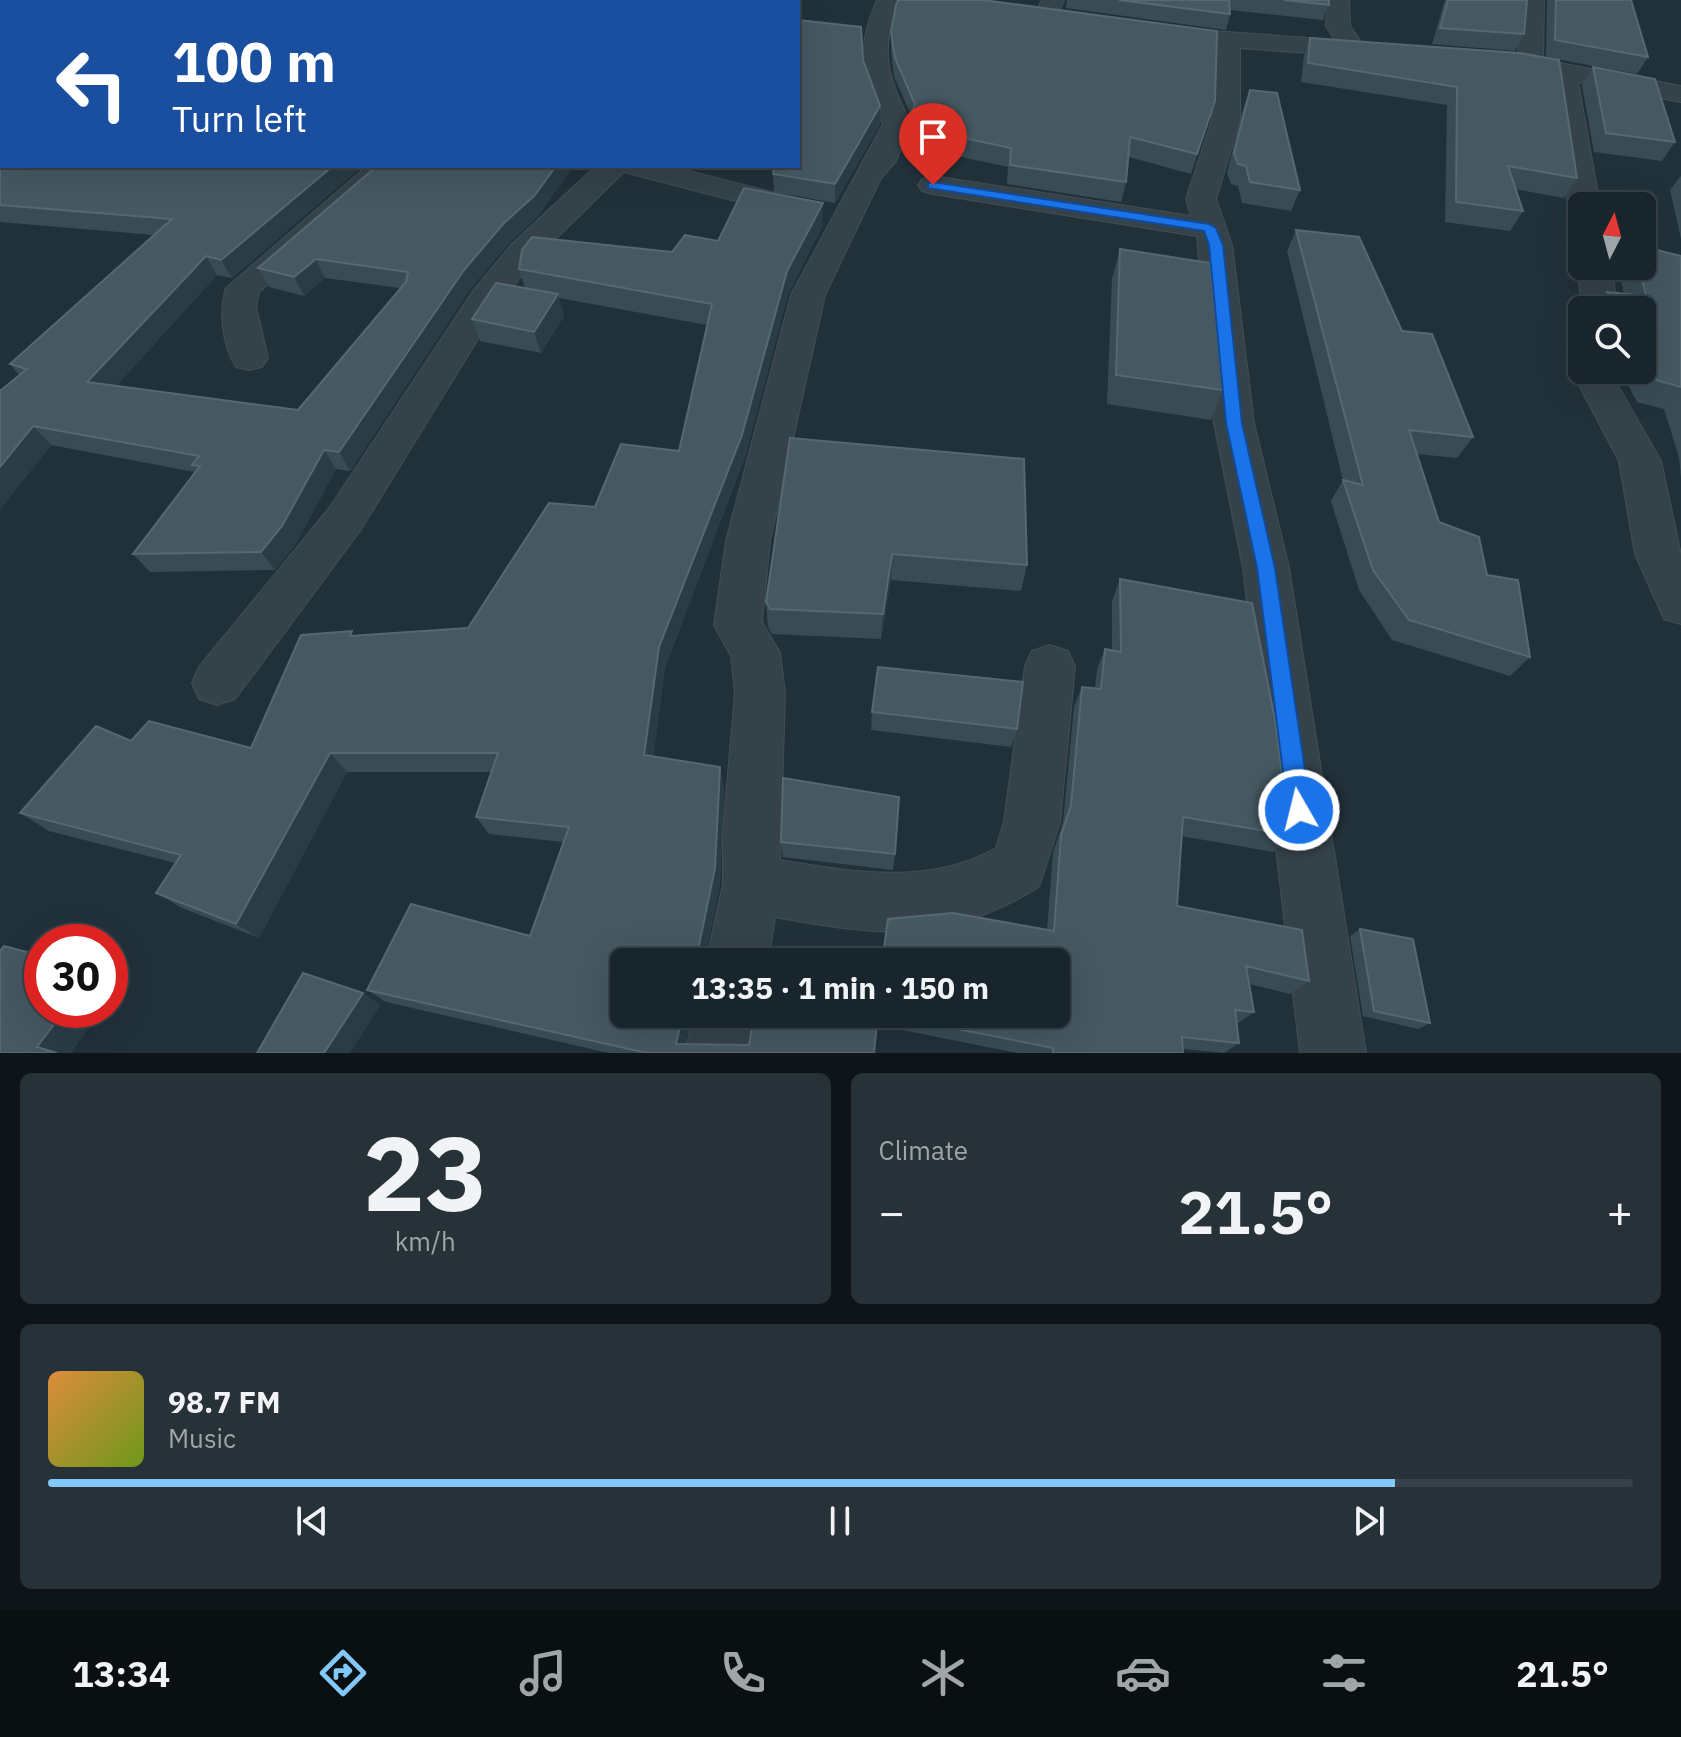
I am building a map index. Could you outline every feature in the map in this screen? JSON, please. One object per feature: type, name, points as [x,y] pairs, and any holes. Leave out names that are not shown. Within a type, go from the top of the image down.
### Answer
[{"type":"street","points":[[740,948],[752,884],[751,832],[760,693],[755,653],[738,625],[742,573],[808,295],[871,170],[881,161],[897,124],[877,80],[873,53],[873,35],[888,0]]},
{"type":"street","points":[[1338,0],[1338,26],[1353,49]]},
{"type":"street","points":[[1530,64],[1533,0]]},
{"type":"street","points":[[1016,12],[1050,8],[1076,20]]},
{"type":"street","points":[[1182,34],[1397,51]]},
{"type":"street","points":[[1228,40],[1226,120],[1201,199],[1216,245],[1234,423],[1266,568],[1333,1053]]},
{"type":"street","points":[[1484,57],[1681,94]]},
{"type":"street","points":[[1563,70],[1582,192]]},
{"type":"street","points":[[249,358],[238,307],[243,288],[383,168]]},
{"type":"street","points":[[217,683],[345,519],[485,298],[524,251],[611,168]]},
{"type":"street","points":[[641,168],[771,204],[847,217]]},
{"type":"street","points":[[933,185],[1209,228]]},
{"type":"street","points":[[1598,384],[1640,461],[1658,554],[1681,605]]},
{"type":"street","points":[[752,884],[861,903],[953,898],[983,888],[1019,867],[1032,822],[1050,666]]},
{"type":"street","points":[[718,1053],[723,1028]]},
{"type":"building","points":[[898,0],[983,0],[1217,31],[1215,101],[1197,154],[1130,137],[1126,182],[1010,165],[1011,148],[907,126],[915,104],[895,58],[891,32]]},
{"type":"building","points":[[1119,0],[1229,0],[1230,14]]},
{"type":"building","points":[[1284,0],[1329,0],[1329,5]]},
{"type":"building","points":[[1448,0],[1527,0],[1524,34],[1440,28]]},
{"type":"building","points":[[1556,0],[1631,0],[1648,57],[1555,40]]},
{"type":"building","points":[[800,20],[861,27],[863,60],[880,106],[835,184],[773,174],[774,168],[800,168]]},
{"type":"building","points":[[1310,38],[1519,53],[1559,60],[1577,178],[1508,166],[1523,211],[1456,202],[1457,87],[1308,63]]},
{"type":"building","points":[[1593,67],[1655,79],[1675,142],[1606,133]]},
{"type":"building","points":[[1250,90],[1277,93],[1300,190],[1250,182],[1246,166],[1238,164],[1234,153]]},
{"type":"building","points":[[0,168],[331,168],[221,260],[206,256],[87,382],[298,410],[406,282],[408,272],[316,259],[294,277],[258,268],[375,168],[555,168],[534,196],[504,223],[464,270],[339,452],[324,450],[282,526],[261,552],[133,554],[200,466],[192,465],[199,456],[33,426],[0,467],[0,391],[27,369],[10,364],[172,219],[0,205]]},
{"type":"building","points":[[744,188],[823,203],[787,271],[742,435],[659,647],[644,755],[720,767],[715,868],[698,948],[610,948],[610,1028],[680,1028],[676,1044],[749,1045],[752,1028],[877,1028],[874,1053],[647,1053],[367,990],[411,904],[530,936],[569,827],[476,817],[498,753],[330,753],[236,924],[156,893],[181,855],[20,813],[96,726],[131,741],[149,721],[251,748],[301,635],[352,631],[350,636],[468,628],[549,503],[595,507],[621,444],[679,451],[712,304],[519,269],[522,250],[532,237],[672,252],[685,235],[718,241]]},
{"type":"building","points":[[1296,230],[1359,237],[1402,331],[1432,334],[1473,437],[1409,430],[1439,522],[1479,537],[1487,575],[1518,580],[1530,657],[1409,620],[1373,570],[1343,480],[1363,485]]},
{"type":"building","points":[[1120,249],[1210,263],[1223,390],[1116,375]]},
{"type":"building","points":[[1656,250],[1681,256],[1681,387],[1656,380],[1656,296],[1646,296],[1642,280],[1656,280]]},
{"type":"building","points":[[496,283],[558,294],[534,332],[472,319]]},
{"type":"building","points":[[1607,292],[1646,296],[1609,296]]},
{"type":"building","points":[[790,438],[1024,459],[1027,565],[892,554],[883,614],[770,609],[766,602]]},
{"type":"building","points":[[1120,579],[1252,603],[1275,720],[1290,835],[1183,817],[1177,906],[1302,930],[1309,981],[1246,966],[1254,1012],[1235,1010],[1239,1043],[1182,1037],[1183,1053],[1053,1053],[1053,1048],[952,1028],[1070,1028],[1070,948],[884,948],[888,919],[953,913],[1054,931],[1061,836],[1071,805],[1082,687],[1101,689],[1105,649],[1121,652]]},
{"type":"building","points":[[878,667],[1023,682],[1017,729],[872,712]]},
{"type":"building","points":[[783,778],[899,797],[895,854],[781,842]]},
{"type":"building","points":[[1360,929],[1413,939],[1430,1023],[1374,1011]]},
{"type":"building","points":[[4,946],[24,951],[24,1028],[51,1028],[37,1047],[57,1053],[0,1053],[0,951]]},
{"type":"building","points":[[303,973],[363,993],[324,1053],[257,1053]]},
{"type":"route","points":[[933,185],[1209,228],[1216,245],[1234,423],[1266,568],[1299,810]]}]
